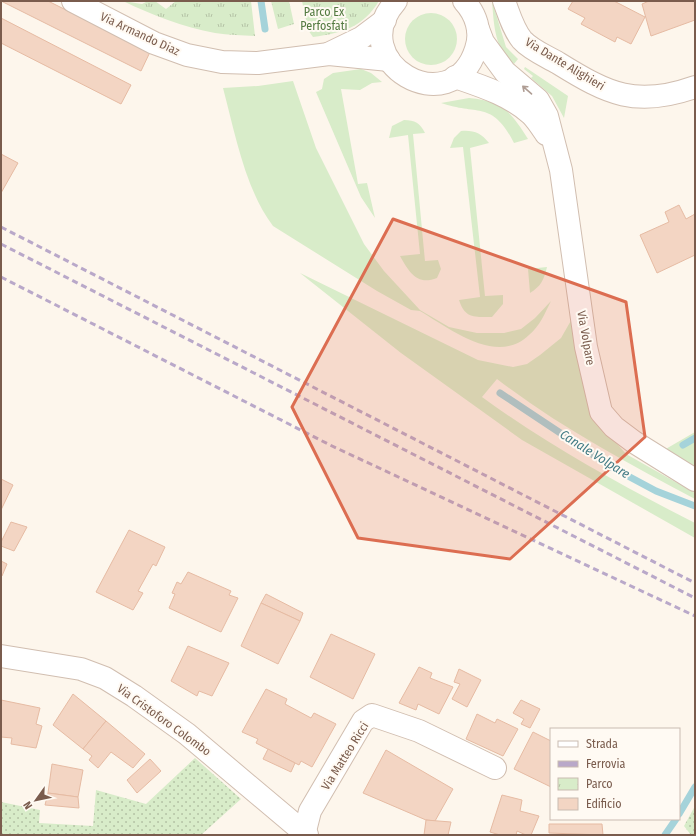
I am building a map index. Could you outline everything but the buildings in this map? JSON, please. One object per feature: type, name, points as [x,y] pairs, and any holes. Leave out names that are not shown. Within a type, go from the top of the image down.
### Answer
[{"type":"street","name":"Via Armando Diaz","points":[[73,1],[134,33],[187,55],[222,62],[258,63],[329,54],[389,60]]},
{"type":"street","name":"Via Armando Diaz","points":[[396,1],[385,20],[382,36],[389,60],[400,72],[414,81],[431,84],[455,77],[466,68],[474,57],[478,43],[472,11]]},
{"type":"street","name":"Via Dante Alighieri","points":[[504,1],[515,28],[522,40],[573,72],[606,90],[628,97],[647,97],[662,96],[695,88]]},
{"type":"street","name":"Via Volpare","points":[[472,11],[483,42],[505,72],[538,100],[547,116],[557,148],[586,347],[601,412],[614,427],[634,442],[695,480]]},
{"type":"street","name":"Via Armando Diaz","points":[[329,54],[361,38],[385,20]]},
{"type":"street","name":"Via Volpare","points":[[455,77],[510,99],[531,114],[557,148]]},
{"type":"street","name":"Via Cristoforo Colombo","points":[[1,656],[81,669],[105,678],[134,696],[187,734],[305,834]]},
{"type":"street","name":"Via Matteo Ricci","points":[[305,834],[310,811],[363,721],[372,715],[419,731],[495,768]]},
{"type":"highlighted area","points":[[393,219],[626,302],[645,437],[510,559],[358,538],[292,407]]},
{"type":"green space","points":[[123,1],[142,4],[148,1],[155,1],[166,9],[176,1],[251,1],[255,36],[220,34],[179,24],[156,16]]},
{"type":"green space","name":"Parco Ex Perfosfati","points":[[271,1],[289,1],[294,24],[278,29]]},
{"type":"green space","name":"Parco Ex Perfosfati","points":[[302,1],[379,1],[373,10],[359,23],[343,31],[313,37],[308,30]]},
{"type":"green space","points":[[492,1],[506,47],[518,59],[514,64],[502,51],[496,36]]},
{"type":"green space","points":[[426,13],[436,13],[445,17],[453,25],[457,34],[457,44],[453,53],[445,61],[436,65],[426,65],[417,61],[409,53],[405,44],[405,34],[409,25],[417,17]]},
{"type":"green space","points":[[525,67],[568,96],[564,118],[552,96],[531,78],[533,76],[524,69]]},
{"type":"green space","points":[[361,69],[371,73],[382,82],[372,83],[360,90],[341,89],[358,184],[367,183],[375,218],[361,197],[316,92],[322,89],[324,79],[333,73]]},
{"type":"green space","points":[[293,81],[316,148],[364,244],[384,271],[420,310],[449,327],[477,333],[504,333],[521,329],[535,318],[551,301],[542,319],[529,335],[516,344],[503,347],[488,346],[459,335],[420,311],[411,310],[377,291],[273,226],[263,211],[248,178],[223,88],[258,86]]},
{"type":"green space","points":[[469,98],[498,105],[511,115],[528,139],[514,143],[499,120],[491,115],[484,112],[454,107],[441,103]]},
{"type":"green space","points":[[404,120],[417,123],[425,133],[413,134],[425,261],[438,260],[441,269],[437,278],[430,280],[419,279],[414,276],[400,256],[420,254],[408,135],[389,138],[392,126]]},
{"type":"green space","points":[[461,131],[477,133],[489,143],[470,148],[485,296],[503,295],[503,304],[492,317],[471,316],[464,311],[459,300],[480,297],[463,147],[450,148],[454,138]]},
{"type":"green space","points":[[547,267],[542,282],[530,293],[528,269]]},
{"type":"green space","points":[[300,273],[478,360],[513,367],[527,364],[561,338],[573,317],[601,425],[626,454],[695,493],[695,499],[593,443],[544,413],[497,379],[482,397],[533,432],[586,464],[695,523],[695,538],[522,440],[401,353]]},
{"type":"green space","points":[[695,432],[695,469],[664,450]]},
{"type":"green space","points":[[195,758],[241,799],[201,835],[1,835],[1,802],[40,810],[39,823],[93,826],[96,790],[146,804]]},
{"type":"green space","points":[[695,806],[695,835],[691,835],[684,826]]},
{"type":"waterway","name":"Canale Volpare","points":[[261,1],[265,29]]},
{"type":"waterway","name":"Canale Volpare","points":[[500,393],[613,468],[656,491],[695,506]]},
{"type":"waterway","points":[[683,445],[695,438]]},
{"type":"waterway","name":"Canale Volpare","points":[[680,812],[695,787]]},
{"type":"waterway","name":"Canale Volpare","points":[[665,835],[675,820]]},
{"type":"railway","points":[[1,227],[695,583]]},
{"type":"railway","points":[[1,244],[695,598]]},
{"type":"railway","points":[[1,277],[330,445],[695,616]]}]
